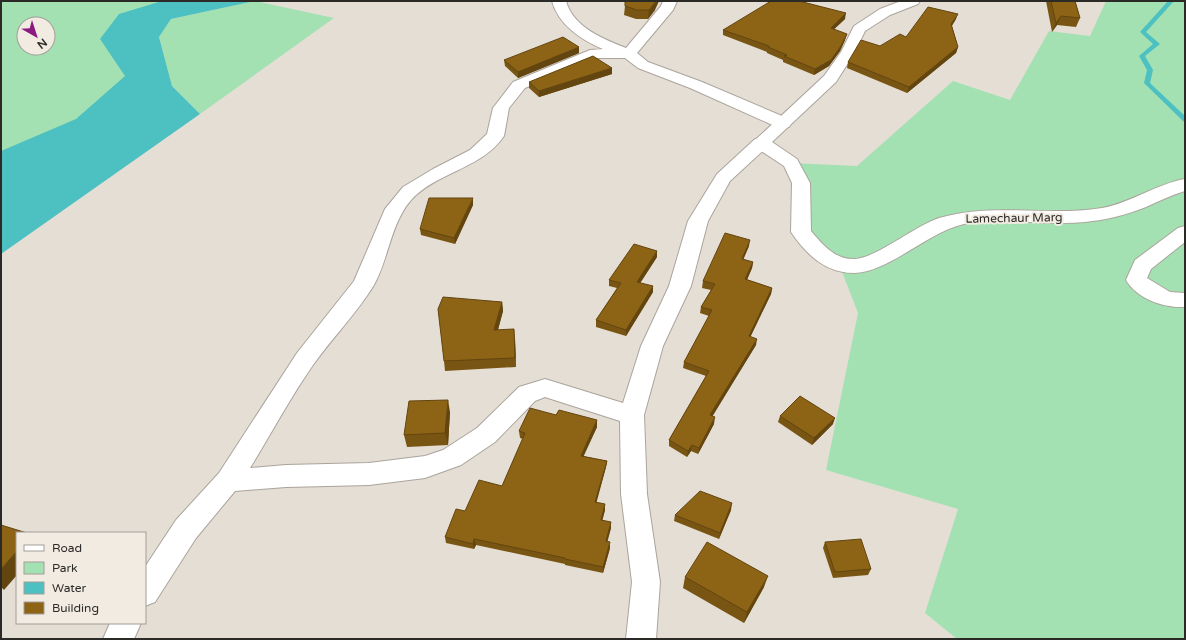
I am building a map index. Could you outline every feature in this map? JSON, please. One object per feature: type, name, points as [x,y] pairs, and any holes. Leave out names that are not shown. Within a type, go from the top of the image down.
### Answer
[{"type":"street","points":[[559,1],[562,12],[578,29],[604,44],[629,54],[643,66],[696,85],[783,123]]},
{"type":"street","points":[[629,54],[668,7],[670,1]]},
{"type":"street","points":[[641,639],[646,582],[634,494],[632,415],[652,346],[680,286],[698,221],[724,178],[830,79],[848,52],[859,29],[885,12],[913,1]]},
{"type":"street","points":[[146,590],[186,529],[228,481],[305,359],[364,283],[392,213],[410,191],[439,172],[476,154],[495,136],[501,108],[520,85],[595,53],[629,54]]},
{"type":"street","name":"Lamechaur Marg","points":[[761,143],[791,163],[801,183],[801,232],[823,258],[839,264],[856,266],[876,258],[944,223],[969,216],[1076,216],[1102,214],[1124,208],[1185,185]]},
{"type":"street","points":[[1185,232],[1142,265],[1136,280],[1150,293],[1173,300],[1185,300]]},
{"type":"street","points":[[228,481],[286,476],[369,474],[424,467],[452,458],[486,435],[527,394],[545,388],[632,415]]},
{"type":"street","points":[[118,639],[126,624]]},
{"type":"green space","points":[[1,1],[168,1],[163,2],[103,39],[128,76],[78,120],[1,154]]},
{"type":"green space","points":[[255,1],[334,18],[200,114],[172,86],[159,37],[171,19]]},
{"type":"green space","points":[[1106,1],[1185,1],[1185,639],[957,639],[925,613],[958,509],[826,470],[858,313],[839,264],[801,232],[791,163],[857,166],[953,81],[1010,100],[1049,31],[1090,36]]},
{"type":"water","points":[[168,1],[255,1],[171,19],[159,37],[172,86],[200,114],[1,254],[1,154],[78,120],[127,76],[103,39],[121,15]]},
{"type":"building","points":[[625,1],[656,1],[649,10],[637,10],[625,6]]},
{"type":"building","points":[[771,1],[799,1],[846,13],[831,28],[847,34],[831,60],[815,69],[784,56],[787,55],[768,47],[769,46],[723,30]]},
{"type":"building","points":[[1051,1],[1075,1],[1080,18],[1061,16],[1056,23]]},
{"type":"building","points":[[928,7],[958,14],[951,24],[958,47],[909,87],[848,62],[861,40],[880,46],[900,34],[906,37]]},
{"type":"building","points":[[563,37],[579,47],[518,72],[504,60]]},
{"type":"building","points":[[593,56],[612,68],[539,91],[529,82]]},
{"type":"building","points":[[429,198],[473,198],[454,238],[420,229]]},
{"type":"building","points":[[725,233],[750,240],[742,259],[753,262],[745,279],[772,288],[749,336],[757,339],[710,415],[715,417],[699,448],[692,445],[688,451],[669,440],[709,371],[684,362],[712,310],[701,307],[715,284],[703,281]]},
{"type":"building","points":[[634,244],[657,251],[637,282],[653,286],[626,330],[596,320],[621,283],[609,280]]},
{"type":"building","points":[[443,297],[502,302],[494,330],[514,329],[515,358],[444,361],[438,309]]},
{"type":"building","points":[[800,396],[835,418],[814,438],[780,416]]},
{"type":"building","points":[[448,400],[445,433],[404,435],[409,401]]},
{"type":"building","points":[[530,408],[556,415],[559,410],[597,420],[581,456],[607,461],[595,502],[605,504],[601,520],[611,522],[606,541],[610,542],[603,567],[474,539],[473,544],[445,537],[456,509],[465,511],[479,480],[502,486],[525,433],[519,431]]},
{"type":"building","points":[[700,491],[732,503],[720,533],[675,515]]},
{"type":"building","points":[[1,525],[24,532],[16,532],[16,552],[1,569]]},
{"type":"building","points":[[861,539],[871,569],[835,572],[825,542]]},
{"type":"building","points":[[707,542],[768,576],[747,612],[685,577]]},
{"type":"waterway","points":[[1,154],[78,120],[128,76],[103,39],[121,15],[168,1]]},
{"type":"waterway","points":[[1171,1],[1143,32],[1157,44],[1142,56],[1150,70],[1147,83],[1185,120]]}]
